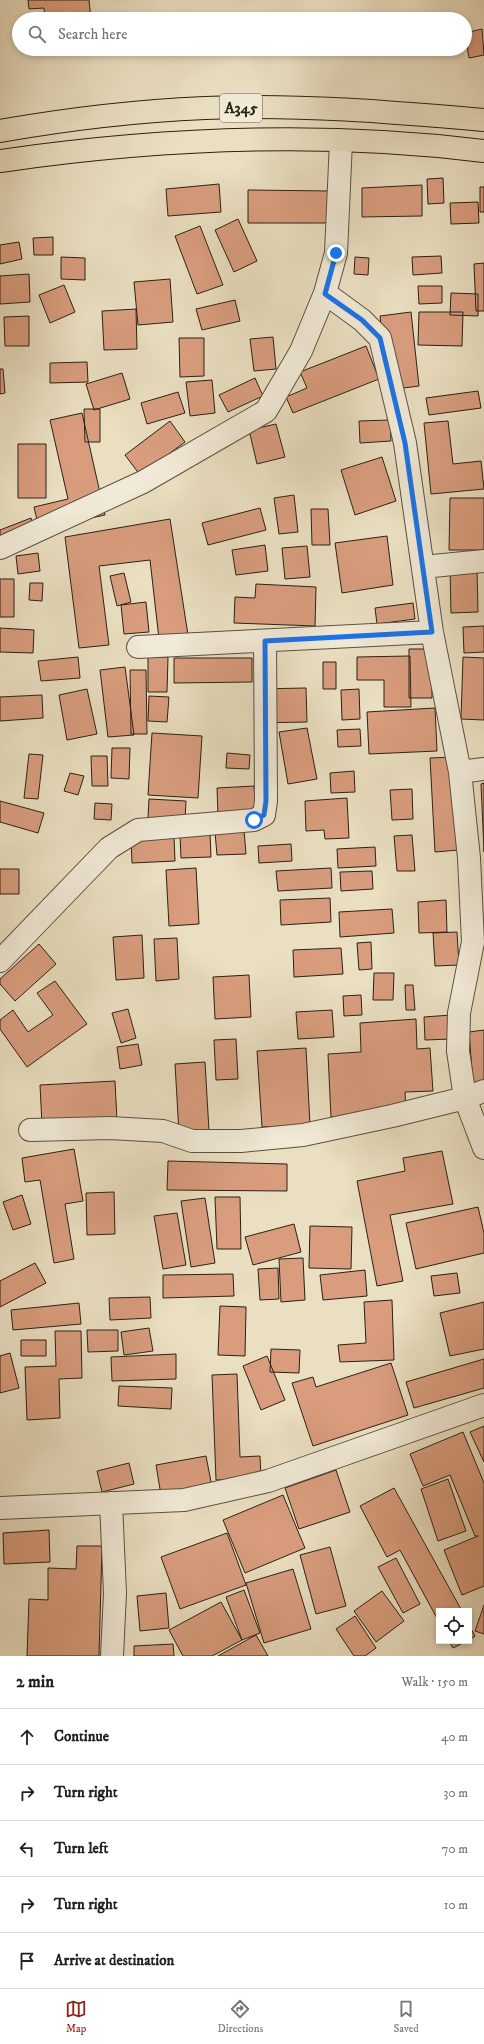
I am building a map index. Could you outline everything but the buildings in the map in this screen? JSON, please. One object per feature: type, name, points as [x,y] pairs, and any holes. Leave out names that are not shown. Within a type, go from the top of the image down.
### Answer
[{"type":"highway","name":"A345","points":[[0,131],[117,114],[206,108],[314,108],[484,120]]},
{"type":"highway","name":"A345","points":[[0,161],[106,149],[210,142],[341,141],[398,143],[484,151]]},
{"type":"street","points":[[0,548],[143,482],[266,411],[301,350],[325,294],[336,253],[341,141]]},
{"type":"street","points":[[325,294],[362,320],[380,338],[405,443],[432,632],[460,772],[469,858],[473,942],[459,1013],[458,1051],[474,1094],[484,1148]]},
{"type":"street","points":[[423,567],[484,561]]},
{"type":"street","points":[[138,647],[432,632]]},
{"type":"street","points":[[0,961],[109,848],[138,830],[254,820],[264,815],[266,801],[265,641]]},
{"type":"street","points":[[460,772],[484,769]]},
{"type":"street","points":[[30,1130],[110,1128],[163,1131],[192,1141],[241,1141],[303,1135],[474,1094]]},
{"type":"street","points":[[0,1508],[184,1500],[268,1481],[484,1404]]},
{"type":"street","points":[[111,1503],[115,1593],[112,1656]]},
{"type":"route","points":[[254,820],[264,815],[266,801],[265,641],[432,632],[405,443],[380,338],[362,320],[325,294],[336,253]]}]
